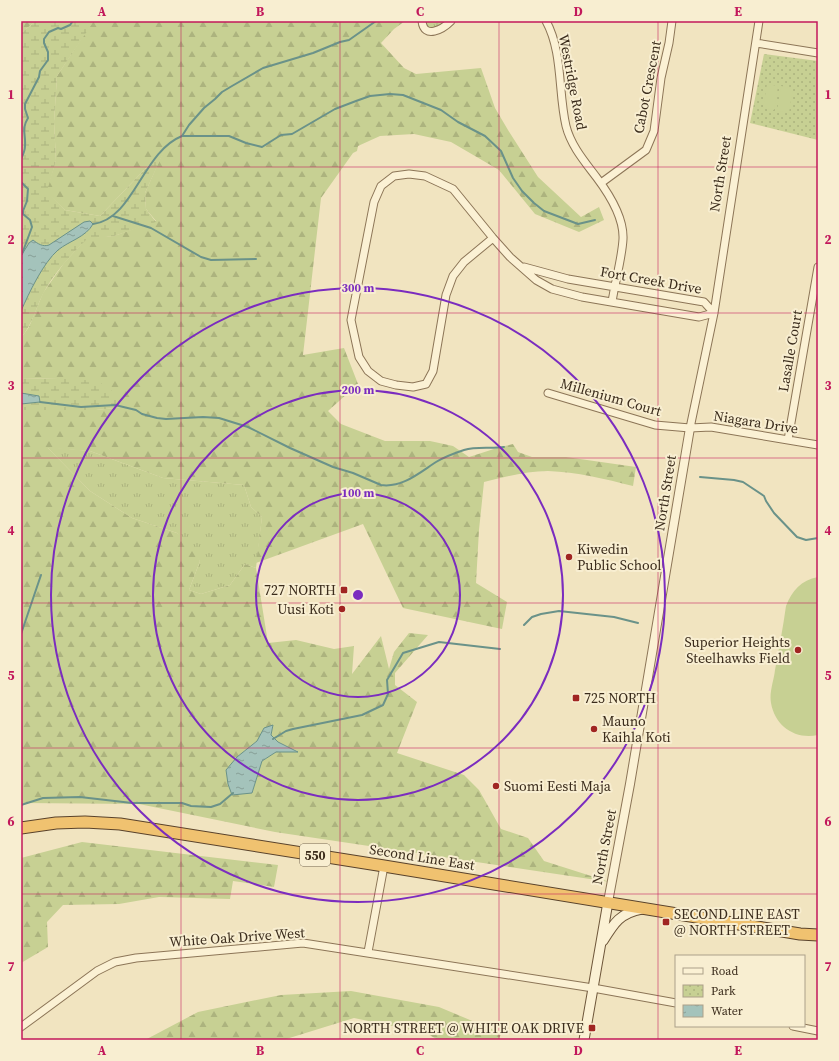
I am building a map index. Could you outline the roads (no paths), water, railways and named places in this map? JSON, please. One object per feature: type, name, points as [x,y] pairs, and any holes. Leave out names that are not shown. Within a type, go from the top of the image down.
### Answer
[{"type":"highway","name":"Second Line East","points":[[21,828],[56,823],[85,822],[120,824],[800,934],[818,935]]},
{"type":"main road","name":"North Street","points":[[584,1040],[608,902]]},
{"type":"main road","points":[[601,944],[620,918],[633,911],[646,908]]},
{"type":"street","points":[[422,21],[423,27],[432,32],[439,30],[451,21]]},
{"type":"street","name":"Westridge Road","points":[[546,21],[553,37],[564,117],[568,133],[572,143],[582,159],[601,183],[616,209],[621,223],[623,238],[612,302]]},
{"type":"street","name":"Cabot Crescent","points":[[601,183],[646,150],[654,131],[661,78],[669,43],[672,21]]},
{"type":"street","name":"North Street","points":[[608,902],[630,782],[690,428],[714,313],[759,21]]},
{"type":"street","points":[[756,43],[818,53]]},
{"type":"street","name":"Fort Creek Drive","points":[[493,238],[464,262],[454,276],[446,295],[433,371],[426,384],[413,387],[396,385],[381,381],[368,371],[359,357],[352,320],[374,202],[381,186],[394,176],[409,174],[425,176],[453,189],[510,257],[522,266],[536,280],[552,289],[567,294],[699,317],[714,313],[704,302],[563,278],[522,266]]},
{"type":"street","name":"Lasalle Court","points":[[788,440],[818,267]]},
{"type":"street","name":"Millenium Court","points":[[548,393],[655,425],[690,428]]},
{"type":"street","name":"Niagara Drive","points":[[690,428],[712,427],[818,445]]},
{"type":"street","points":[[368,952],[384,866]]},
{"type":"street","name":"White Oak Drive West","points":[[21,1027],[97,971],[116,962],[136,958],[303,943],[593,988],[675,1003]]},
{"type":"street","points":[[798,1027],[818,1031]]},
{"type":"water","points":[[90,221],[93,224],[82,236],[62,247],[47,262],[32,287],[21,311],[21,256],[29,243],[33,240],[41,245],[49,245],[84,222]]},
{"type":"water","points":[[21,393],[39,396],[40,402],[21,404]]},
{"type":"water","points":[[273,725],[271,735],[278,742],[298,752],[276,752],[262,761],[252,793],[232,795],[228,784],[226,770],[237,757],[257,741],[264,728]]},
{"type":"waterway","points":[[21,159],[25,150],[24,129],[28,118],[25,104],[39,77],[40,71],[48,60],[48,52],[44,39],[49,32],[70,25],[73,21]]},
{"type":"waterway","points":[[182,136],[189,125],[204,108],[222,92],[232,86],[263,68],[313,53],[349,40],[376,21]]},
{"type":"waterway","points":[[93,224],[107,219],[119,210],[129,198],[157,156],[168,144],[182,136],[229,136],[246,143],[262,147],[281,135],[292,134],[335,109],[370,96],[390,94],[403,95],[441,110],[458,122],[485,136],[501,151],[513,178],[522,191],[544,211],[578,224],[595,220]]},
{"type":"waterway","points":[[21,182],[28,189],[27,201],[23,211]]},
{"type":"waterway","points":[[22,254],[32,227],[30,220],[23,214],[23,211]]},
{"type":"waterway","points":[[113,216],[151,228],[201,257],[211,260],[256,259]]},
{"type":"waterway","points":[[40,402],[81,407],[115,405],[136,410],[142,414],[166,419],[203,417],[219,418],[248,427],[333,467],[353,473],[381,485],[403,482],[417,475],[439,460],[464,450],[474,448],[504,447]]},
{"type":"waterway","points":[[700,477],[743,482],[764,496],[774,513],[797,537],[806,540],[818,538]]},
{"type":"waterway","points":[[21,634],[41,575]]},
{"type":"waterway","points":[[524,625],[532,617],[559,611],[614,617],[638,623]]},
{"type":"waterway","points":[[273,739],[286,731],[362,715],[383,705],[388,694],[387,680],[403,653],[439,642],[500,649]]},
{"type":"waterway","points":[[21,805],[43,798],[80,797],[132,803],[182,803],[191,806],[211,807],[220,804],[233,793]]},
{"type":"place","name":"Kiwedin Public School","points":[[569,557]]},
{"type":"place","name":"727 NORTH","points":[[344,590]]},
{"type":"place","name":"Uusi Koti","points":[[342,609]]},
{"type":"place","name":"Superior Heights Steelhawks Field","points":[[798,650]]},
{"type":"place","name":"725 NORTH","points":[[576,698]]},
{"type":"place","name":"Mauno Kaihla Koti","points":[[594,729]]},
{"type":"place","name":"Suomi Eesti Maja","points":[[496,786]]},
{"type":"place","name":"SECOND LINE EAST @ NORTH STREET","points":[[666,922]]},
{"type":"place","name":"NORTH STREET @ WHITE OAK DRIVE","points":[[592,1028]]}]
